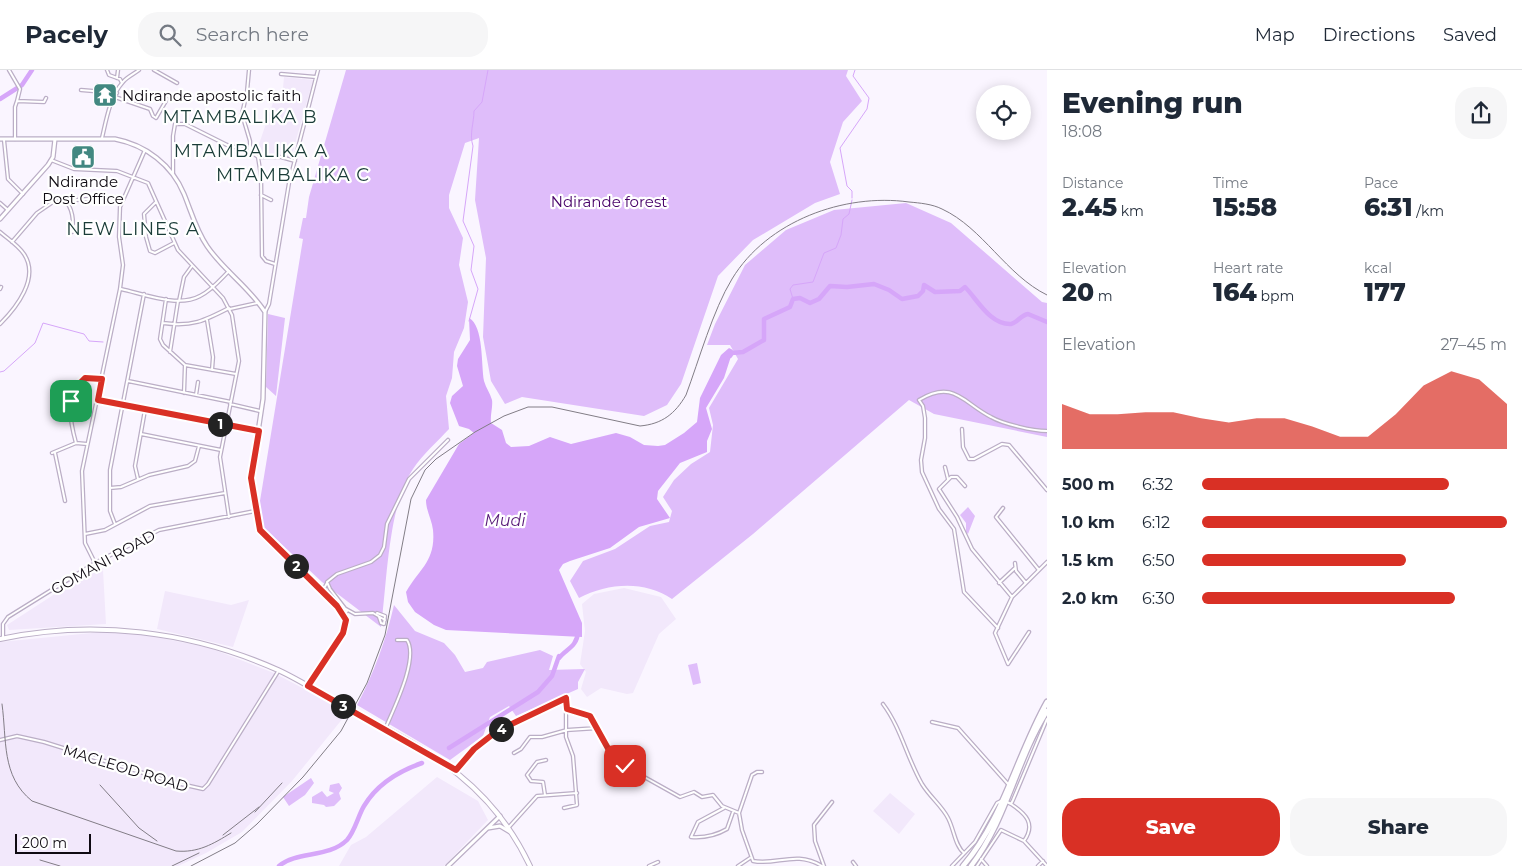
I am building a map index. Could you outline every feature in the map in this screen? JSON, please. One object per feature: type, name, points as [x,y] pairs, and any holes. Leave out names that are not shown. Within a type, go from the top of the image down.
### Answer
[{"type":"highway","points":[[963,866],[984,835],[1002,800],[1030,732],[1047,702]]},
{"type":"highway","points":[[971,866],[1009,803],[1034,734],[1047,711]]},
{"type":"main road","points":[[2,639],[59,630],[142,632],[209,645],[279,670],[456,770],[501,816],[530,866]]},
{"type":"street","points":[[9,70],[19,88],[15,107],[15,139]]},
{"type":"street","points":[[107,70],[109,75],[122,82]]},
{"type":"street","points":[[117,78],[118,70]]},
{"type":"street","points":[[154,70],[177,83]]},
{"type":"street","points":[[249,70],[248,92],[242,116],[250,141],[250,151]]},
{"type":"street","points":[[308,686],[343,633],[346,622],[344,615],[263,534],[255,511],[251,478],[261,411],[265,312],[269,304],[295,161],[318,70]]},
{"type":"street","points":[[101,139],[122,82],[137,71]]},
{"type":"street","points":[[281,74],[316,77]]},
{"type":"street","points":[[81,90],[117,93]]},
{"type":"street","points":[[115,97],[150,108],[152,116],[156,118],[160,116],[167,100]]},
{"type":"street","points":[[17,101],[44,102],[46,98]]},
{"type":"street","points":[[173,175],[173,136],[176,124],[185,124],[227,145],[250,151],[258,157],[281,157],[295,161]]},
{"type":"street","points":[[0,219],[52,160],[55,139]]},
{"type":"street","points":[[23,194],[8,181],[2,140],[101,139],[124,141],[145,150],[158,158],[173,175],[183,192],[207,247],[265,312]]},
{"type":"street","points":[[95,564],[87,550],[82,472],[120,289],[123,265],[119,213],[145,150]]},
{"type":"street","points":[[258,157],[262,256],[266,261],[276,265]]},
{"type":"street","points":[[52,160],[74,169],[116,171],[135,176],[148,183],[174,243],[230,309],[239,354],[220,463],[229,517]]},
{"type":"street","points":[[261,195],[271,200]]},
{"type":"street","points":[[12,242],[42,208],[52,202],[88,199]]},
{"type":"street","points":[[64,200],[69,204],[74,221],[72,232]]},
{"type":"street","points":[[156,202],[144,214],[146,237],[150,251],[155,253],[174,243]]},
{"type":"street","points":[[0,203],[8,210]]},
{"type":"street","points":[[0,232],[25,256],[27,281],[18,304],[0,324]]},
{"type":"street","points":[[170,352],[178,301],[185,274],[192,266]]},
{"type":"street","points":[[120,289],[178,301],[197,298],[229,271]]},
{"type":"street","points":[[115,524],[110,511],[110,470],[144,294]]},
{"type":"street","points":[[166,299],[161,340],[170,352],[185,365],[236,374]]},
{"type":"street","points":[[162,323],[188,325],[207,320],[230,309],[258,302]]},
{"type":"street","points":[[207,320],[212,347],[212,370]]},
{"type":"street","points":[[184,393],[185,365]]},
{"type":"street","points":[[76,443],[70,408],[72,394],[85,378],[102,379]]},
{"type":"street","points":[[128,381],[261,411]]},
{"type":"street","points":[[196,395],[198,382]]},
{"type":"street","points":[[998,628],[964,592],[954,529],[938,508],[922,472],[921,460],[925,438],[925,418],[923,406],[919,400],[932,393],[951,393],[965,399],[995,419],[1047,431]]},
{"type":"street","points":[[98,400],[259,431]]},
{"type":"street","points":[[138,479],[135,466],[145,410]]},
{"type":"street","points":[[962,429],[963,447],[969,460],[974,460],[1002,444],[1009,445],[1047,490]]},
{"type":"street","points":[[141,434],[221,450]]},
{"type":"street","points":[[322,592],[327,583],[337,574],[373,561],[380,555],[384,547],[387,524],[409,479],[448,440]]},
{"type":"street","points":[[65,501],[54,453],[66,445],[76,443],[87,444]]},
{"type":"street","points":[[110,488],[121,487],[138,479],[188,466],[194,461],[199,446]]},
{"type":"street","points":[[945,467],[948,479]]},
{"type":"street","points":[[965,486],[958,477],[948,479],[940,487],[940,491],[957,517],[972,549],[1012,597]]},
{"type":"street","points":[[85,534],[97,533],[150,506],[225,493]]},
{"type":"street","points":[[1002,508],[996,517],[1039,570]]},
{"type":"street","name":"GOMANI ROAD","points":[[2,639],[3,624],[8,617],[95,564],[159,530],[255,511]]},
{"type":"street","points":[[1030,632],[1008,664],[995,637],[998,628],[1012,597],[1047,562]]},
{"type":"street","points":[[1015,563],[1015,568],[1026,583]]},
{"type":"street","points":[[999,583],[1015,568]]},
{"type":"street","points":[[327,583],[346,609],[348,614],[344,615]]},
{"type":"street","points":[[346,609],[355,614],[384,614],[385,620]]},
{"type":"street","points":[[376,614],[385,620]]},
{"type":"street","points":[[379,617],[382,624],[385,620]]},
{"type":"street","points":[[386,729],[407,671],[411,651],[405,639],[397,640]]},
{"type":"street","name":"MACLEOD ROAD","points":[[0,740],[17,736],[44,742],[196,790],[203,789],[208,784],[279,670]]},
{"type":"street","points":[[456,770],[474,749],[505,726],[527,718],[566,698],[567,741],[573,756],[577,793],[576,805],[564,808]]},
{"type":"street","points":[[884,704],[894,718],[899,735],[922,783],[946,814],[960,850],[964,853]]},
{"type":"street","points":[[567,709],[590,716],[615,761],[680,797],[694,792],[702,797],[713,795],[724,808],[739,814]]},
{"type":"street","points":[[1009,803],[1047,719]]},
{"type":"street","points":[[932,722],[958,728],[1008,784]]},
{"type":"street","points":[[514,753],[521,749],[530,736],[542,737],[567,730],[598,728]]},
{"type":"street","points":[[545,795],[543,782],[531,781],[527,775],[535,764],[546,760]]},
{"type":"street","points":[[762,772],[757,772],[752,776],[739,814],[753,862],[763,864],[806,858],[823,866]]},
{"type":"street","points":[[509,827],[532,800],[545,795],[577,793]]},
{"type":"street","points":[[952,866],[975,842],[997,802],[1002,800],[1021,812],[1030,826],[1030,833],[1024,841]]},
{"type":"street","points":[[823,866],[815,841],[814,825],[832,802]]},
{"type":"street","points":[[490,825],[495,812],[492,805]]},
{"type":"street","points":[[724,808],[698,822],[691,836],[707,837],[727,829],[733,811]]},
{"type":"street","points":[[485,831],[501,816]]},
{"type":"street","points":[[448,866],[491,826],[500,826],[514,836]]},
{"type":"street","points":[[977,866],[1001,830],[1024,841],[1046,866]]},
{"type":"street","points":[[738,866],[751,858]]},
{"type":"street","points":[[981,859],[987,866]]},
{"type":"street","points":[[1038,866],[1043,861]]},
{"type":"street","points":[[649,866],[658,862]]},
{"type":"street","points":[[853,862],[856,866]]},
{"type":"shaded area","points":[[284,77],[313,80],[291,158],[278,154],[266,155],[256,153],[275,97],[283,88]]},
{"type":"shaded area","points":[[95,568],[102,568],[103,570],[106,624],[9,630],[7,625]]},
{"type":"shaded area","points":[[624,588],[661,597],[676,619],[659,634],[633,693],[627,694],[601,688],[587,697],[581,689],[586,672],[580,664],[585,631],[582,604],[594,594]]},
{"type":"shaded area","points":[[165,591],[231,605],[249,600],[233,647],[157,629]]},
{"type":"shaded area","points":[[102,632],[142,634],[210,648],[274,673],[348,712],[292,781],[242,832],[206,853],[178,866],[0,866],[0,642]]},
{"type":"shaded area","points":[[437,777],[478,801],[488,820],[444,866],[339,866],[351,845],[366,837]]},
{"type":"shaded area","points":[[890,793],[915,814],[899,834],[873,811]]},
{"type":"green space","name":"Ndirande forest","points":[[346,70],[848,70],[846,76],[862,101],[843,122],[830,162],[840,194],[815,203],[753,240],[718,276],[681,384],[667,405],[644,416],[522,397],[505,404],[491,381],[483,337],[486,258],[475,200],[479,138],[465,143],[449,195],[449,208],[463,238],[459,265],[468,302],[464,328],[454,352],[452,378],[446,396],[449,429],[413,469],[398,503],[393,523],[381,627],[322,582],[261,525],[259,507],[303,239],[299,238],[303,218],[306,218],[309,197]]},
{"type":"green space","points":[[906,203],[951,223],[1042,302],[1047,303],[1047,437],[934,414],[909,400],[753,534],[672,599],[661,593],[638,586],[602,589],[579,598],[570,581],[583,561],[615,549],[650,526],[669,522],[672,511],[663,497],[674,480],[691,464],[710,452],[713,425],[709,408],[738,359],[730,345],[707,345],[715,324],[745,265],[786,230],[834,210]]},
{"type":"green space","points":[[268,314],[285,318],[276,396],[266,387]]},
{"type":"green space","points":[[968,507],[975,516],[968,534],[966,532],[966,523],[960,515]]},
{"type":"green space","points":[[394,605],[415,631],[444,643],[455,655],[465,672],[483,668],[487,662],[540,650],[553,656],[549,670],[585,669],[578,682],[578,689],[516,716],[509,706],[490,717],[483,736],[450,760],[357,705],[379,656]]},
{"type":"green space","points":[[697,663],[701,683],[693,685],[688,665]]},
{"type":"green space","points":[[311,778],[314,783],[305,795],[289,806],[283,797]]},
{"type":"green space","points":[[339,783],[342,788],[339,793],[341,799],[334,806],[326,807],[312,803],[312,797],[322,791],[327,797],[334,793],[329,791],[330,785]]},
{"type":"water","name":"Mudi","points":[[469,318],[474,322],[480,337],[484,381],[492,400],[491,423],[502,430],[506,443],[511,447],[529,446],[550,437],[571,444],[616,433],[630,437],[644,445],[665,445],[697,422],[700,398],[721,355],[729,348],[733,350],[724,378],[706,408],[712,429],[707,441],[707,452],[680,463],[658,491],[657,499],[670,518],[639,527],[610,548],[563,564],[559,570],[582,623],[582,637],[446,630],[434,625],[415,612],[408,602],[406,592],[426,564],[432,550],[433,530],[426,500],[459,444],[474,433],[469,429],[459,426],[450,403],[452,396],[463,386],[457,366],[458,359],[470,340]]},
{"type":"waterway","points":[[0,99],[22,85],[32,70]]},
{"type":"waterway","points":[[469,321],[478,289],[471,270],[474,246],[463,221],[473,146],[474,111],[482,102],[488,70]]},
{"type":"waterway","points":[[852,198],[852,191],[847,186],[840,148],[867,109],[869,98],[853,76],[855,70]]},
{"type":"waterway","points":[[793,299],[790,289],[793,285],[813,282],[824,253],[836,248],[841,235],[843,219],[849,214],[852,200]]},
{"type":"waterway","name":"Mudi","points":[[730,356],[732,353],[743,352],[764,340],[764,319],[790,307],[793,299],[800,298],[810,303],[819,299],[830,286],[847,287],[874,284],[889,290],[902,299],[918,296],[923,291],[924,285],[935,292],[960,291],[965,287],[990,316],[1003,323],[1011,324],[1028,314],[1047,322]]},
{"type":"waterway","points":[[0,372],[4,371],[35,343],[43,323],[84,334],[89,341],[103,342]]},
{"type":"waterway","points":[[559,658],[576,641],[578,632]]},
{"type":"waterway","name":"Mudi","points":[[449,748],[538,692],[552,676],[559,656]]},
{"type":"waterway","name":"Mudi","points":[[279,866],[295,858],[331,850],[340,846],[350,836],[364,806],[375,791],[397,774],[422,763]]},
{"type":"railway","points":[[191,866],[235,843],[257,824],[303,777],[341,731],[367,683],[385,635],[411,499],[425,470],[436,459],[475,432],[504,416],[528,407],[552,407],[640,426],[655,423],[667,417],[677,408],[686,395],[725,291],[747,259],[765,241],[786,227],[809,215],[834,207],[884,200],[922,203],[938,207],[957,217],[1019,276],[1047,295]]},
{"type":"railway","points":[[2,704],[7,757],[10,769],[22,791],[32,801],[176,851],[198,849],[231,833]]},
{"type":"railway","points":[[255,812],[282,783]]},
{"type":"railway","points":[[100,785],[139,828],[157,841]]},
{"type":"railway","points":[[223,835],[259,807]]},
{"type":"railway","points":[[172,866],[199,853]]},
{"type":"railway","points":[[40,860],[60,866]]},
{"type":"place","name":"Ndirande apostolic faith","points":[[105,95]]},
{"type":"place","name":"Ndirande Post Office","points":[[83,157]]},
{"type":"district","name":"MTAMBALIKA B","points":[[240,117]]},
{"type":"district","name":"MTAMBALIKA A","points":[[251,151]]},
{"type":"district","name":"MTAMBALIKA C","points":[[293,175]]},
{"type":"district","name":"NEW LINES A","points":[[133,229]]},
{"type":"route","points":[[71,401],[75,388],[85,378],[102,379],[98,400],[259,431],[251,478],[255,511],[260,530],[270,542],[337,606],[346,620],[343,633],[322,662],[308,686],[456,770],[474,749],[497,731],[527,718],[558,700],[566,698],[567,709],[590,716],[615,761],[625,766]]}]
